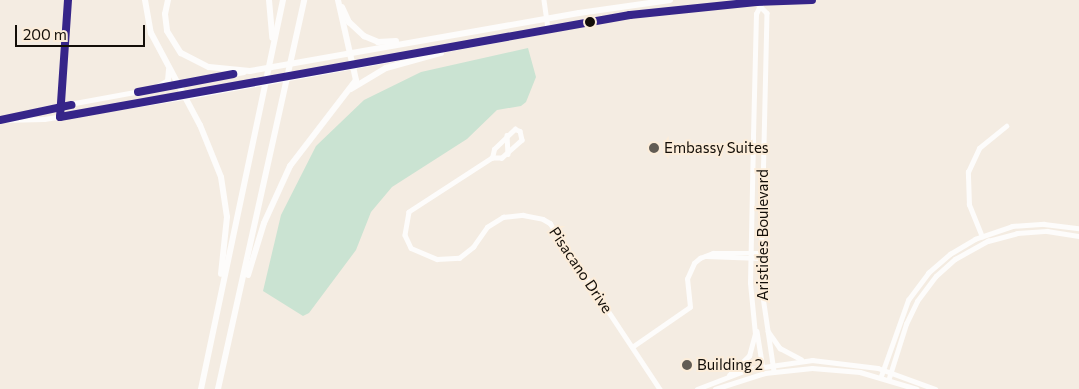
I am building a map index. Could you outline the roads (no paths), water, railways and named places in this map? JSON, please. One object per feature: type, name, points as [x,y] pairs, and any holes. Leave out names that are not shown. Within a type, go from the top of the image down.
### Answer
[{"type":"highway","points":[[145,0],[151,33],[216,160],[226,203],[226,237],[214,327]]},
{"type":"highway","points":[[168,0],[165,14],[168,31],[181,53],[209,68],[250,71],[546,19],[670,0]]},
{"type":"highway","points":[[269,0],[272,51]]},
{"type":"highway","points":[[201,389],[283,0]]},
{"type":"highway","points":[[218,389],[304,0]]},
{"type":"highway","points":[[235,317],[264,222],[282,181],[314,131],[356,80],[354,64],[338,0]]},
{"type":"highway","points":[[338,0],[353,27],[378,42],[454,35]]},
{"type":"highway","points":[[185,97],[354,64],[649,13],[812,0]]},
{"type":"highway","points":[[346,93],[394,64],[492,41]]},
{"type":"highway","points":[[156,88],[169,78],[167,64]]},
{"type":"main road","points":[[20,118],[42,109],[250,71]]},
{"type":"main road","points":[[0,120],[60,117],[185,97]]},
{"type":"street","points":[[60,117],[68,0]]},
{"type":"street","points":[[544,0],[548,30]]},
{"type":"street","name":"Aristides Boulevard","points":[[729,375],[744,363],[752,348],[753,310],[750,255],[756,14],[762,3]]},
{"type":"street","name":"Aristides Boulevard","points":[[762,3],[767,14],[760,255],[765,320],[774,371]]},
{"type":"street","points":[[985,242],[969,205],[968,172],[979,148],[1006,126]]},
{"type":"street","points":[[515,129],[520,131],[522,137],[508,154],[502,158],[492,158],[494,149],[515,129]]},
{"type":"street","points":[[508,134],[508,154]]},
{"type":"street","name":"Pisacano Drive","points":[[492,158],[409,212],[405,235],[411,248],[437,259],[459,258],[473,247],[487,227],[503,217],[523,215],[543,219],[550,224],[660,389]]},
{"type":"street","points":[[882,376],[898,321],[918,286],[945,257],[982,236],[1032,224],[1079,228]]},
{"type":"street","points":[[889,378],[906,324],[922,294],[946,267],[985,242],[1026,232],[1079,236]]},
{"type":"street","points":[[632,346],[690,307],[687,288],[689,271],[694,263],[712,253],[760,255]]},
{"type":"street","name":"Aristides Boulevard","points":[[753,310],[765,373]]},
{"type":"street","name":"Aristides Boulevard","points":[[765,320],[769,333],[780,348],[808,360]]},
{"type":"street","points":[[698,389],[729,375],[763,366],[808,360],[846,362],[884,369],[935,389]]},
{"type":"street","points":[[715,389],[774,371],[828,368],[882,376],[917,389]]},
{"type":"place","name":"Embassy Suites","points":[[654,148]]},
{"type":"place","name":"Building 2","points":[[687,365]]}]
